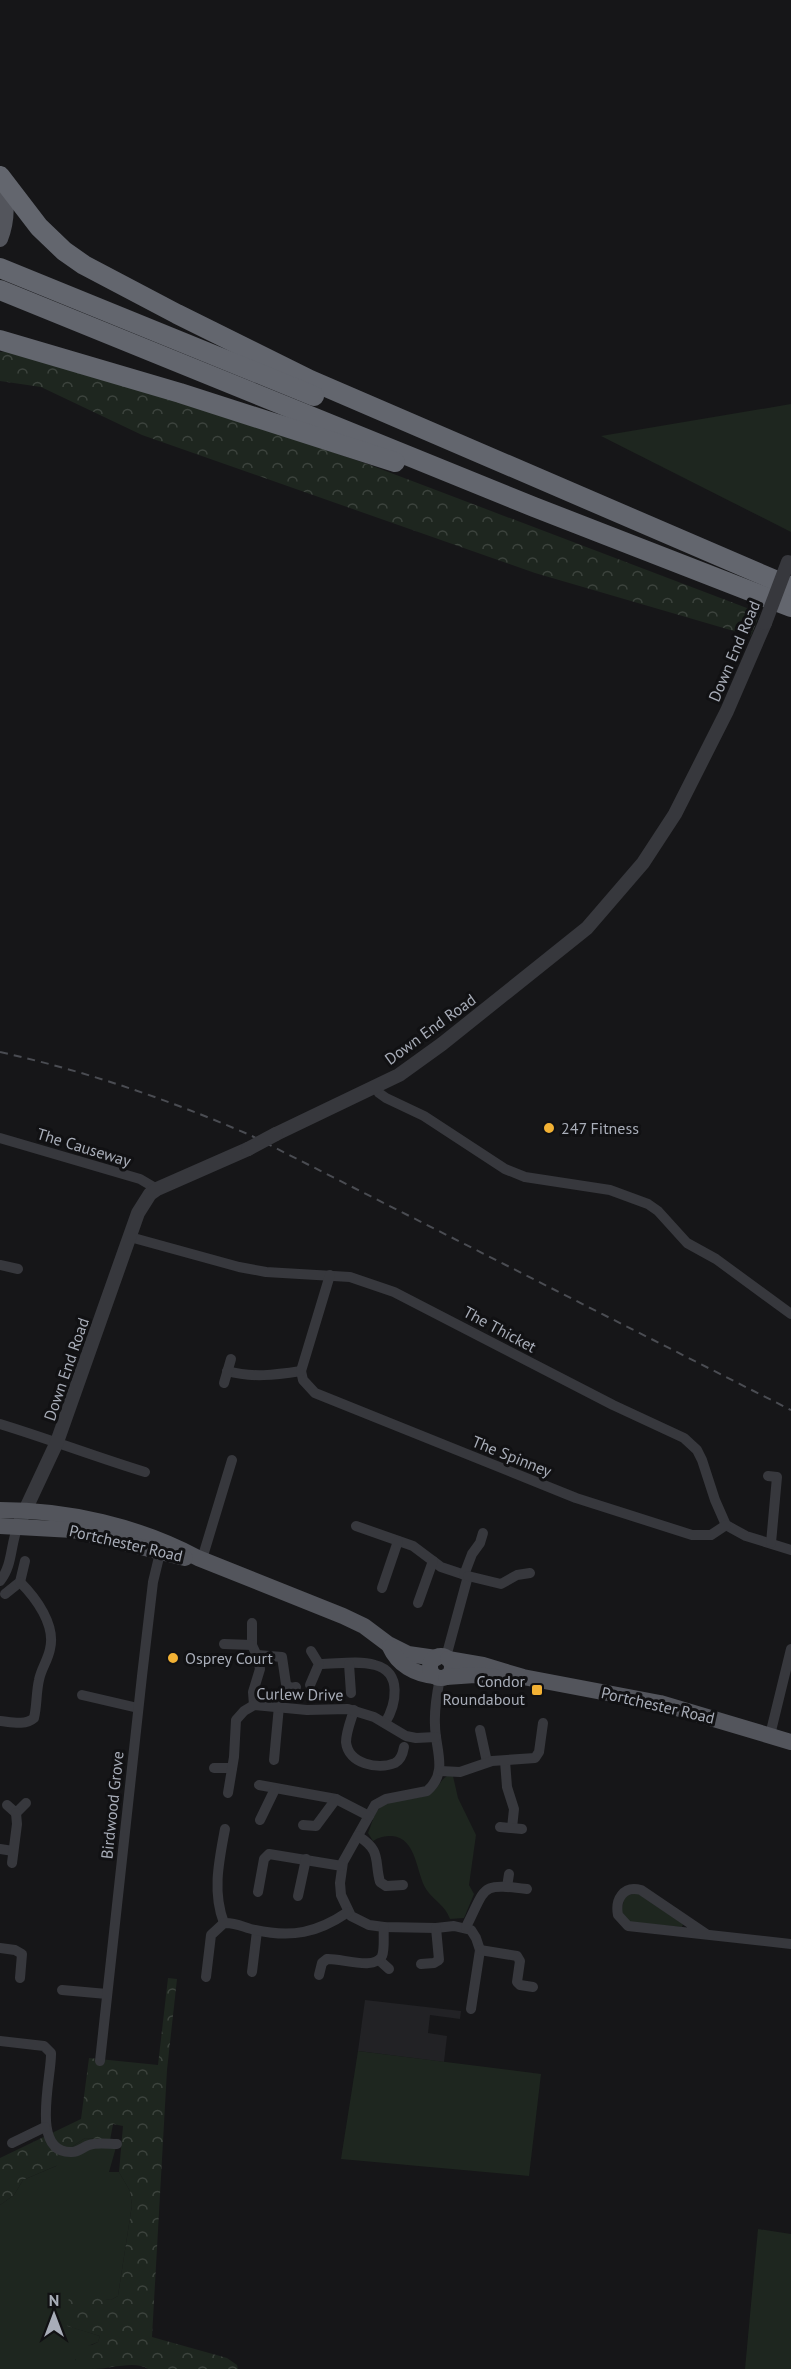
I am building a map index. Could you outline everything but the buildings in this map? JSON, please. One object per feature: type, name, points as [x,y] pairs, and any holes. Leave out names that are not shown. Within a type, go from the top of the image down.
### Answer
[{"type":"highway","points":[[0,178],[39,227],[64,251],[84,265],[177,314],[310,380],[791,587]]},
{"type":"highway","points":[[0,268],[627,525],[791,587]]},
{"type":"highway","points":[[0,290],[534,507],[791,607]]},
{"type":"highway","points":[[0,340],[180,393],[534,507]]},
{"type":"main road","points":[[0,178],[6,212],[0,239]]},
{"type":"main road","name":"Portchester Road","points":[[0,1510],[25,1510],[76,1517],[123,1527],[177,1546],[200,1559],[343,1616],[412,1656],[443,1658],[483,1665],[523,1677],[660,1703],[791,1742]]},
{"type":"main road","name":"Portchester Road","points":[[0,1526],[73,1530],[181,1558],[200,1559]]},
{"type":"main road","name":"Portchester Road","points":[[388,1644],[394,1656],[406,1666],[420,1673],[440,1677],[475,1675],[510,1679],[523,1677]]},
{"type":"main road","points":[[440,1677],[431,1667],[443,1658]]},
{"type":"street","name":"Down End Road","points":[[18,1526],[57,1442],[144,1202],[157,1189],[248,1149],[375,1087],[421,1060],[587,928],[643,863],[675,814],[727,711],[790,559]]},
{"type":"street","points":[[375,1087],[386,1098],[424,1116],[515,1173],[525,1177],[610,1190],[648,1204],[658,1211],[687,1243],[716,1260],[791,1314]]},
{"type":"street","name":"The Causeway","points":[[0,1138],[140,1179],[157,1189]]},
{"type":"street","name":"The Thicket","points":[[130,1237],[239,1267],[266,1272],[350,1277],[394,1292],[613,1405],[684,1438],[697,1450],[702,1460],[726,1525]]},
{"type":"street","points":[[0,1265],[18,1269]]},
{"type":"street","points":[[227,1371],[245,1376],[271,1376],[301,1371],[330,1275]]},
{"type":"street","points":[[224,1383],[231,1359]]},
{"type":"street","name":"The Spinney","points":[[301,1371],[303,1380],[315,1393],[576,1498],[692,1535],[711,1535],[726,1525]]},
{"type":"street","points":[[0,1424],[57,1442],[81,1453],[145,1472]]},
{"type":"street","points":[[200,1559],[232,1460]]},
{"type":"street","points":[[771,1543],[774,1473]]},
{"type":"street","points":[[726,1525],[746,1536],[791,1551]]},
{"type":"street","points":[[0,1581],[7,1573],[18,1526]]},
{"type":"street","points":[[356,1526],[413,1546],[448,1570],[466,1576],[501,1584],[517,1575],[530,1573]]},
{"type":"street","points":[[443,1658],[472,1554],[480,1543],[483,1533]]},
{"type":"street","points":[[382,1588],[398,1540]]},
{"type":"street","name":"Birdwood Grove","points":[[100,2061],[138,1708],[153,1582],[160,1553]]},
{"type":"street","points":[[5,1594],[20,1582],[25,1561]]},
{"type":"street","points":[[418,1603],[433,1561]]},
{"type":"street","points":[[0,1722],[23,1723],[34,1718],[39,1681],[50,1649],[51,1640],[46,1607],[34,1598],[20,1582]]},
{"type":"street","points":[[252,1623],[252,1645],[260,1669],[253,1692],[254,1705]]},
{"type":"street","points":[[224,1644],[252,1645]]},
{"type":"street","points":[[770,1735],[791,1649]]},
{"type":"street","points":[[311,1651],[319,1664]]},
{"type":"street","points":[[257,1656],[282,1657],[286,1684],[290,1688],[296,1688]]},
{"type":"street","points":[[319,1664],[367,1663],[379,1666],[393,1680],[395,1699],[385,1723]]},
{"type":"street","points":[[310,1685],[319,1664]]},
{"type":"street","points":[[349,1664],[351,1694]]},
{"type":"street","points":[[440,1677],[435,1710],[440,1771],[434,1785],[427,1791],[386,1799],[375,1805],[347,1853],[342,1866],[340,1890],[348,1912],[361,1923],[384,1927],[454,1926],[466,1928],[474,1934],[480,1950],[471,2009]]},
{"type":"street","points":[[82,1695],[138,1708]]},
{"type":"street","name":"Curlew Drive","points":[[228,1793],[236,1720],[254,1705],[307,1710],[334,1708],[354,1710],[385,1723],[406,1736],[436,1737]]},
{"type":"street","points":[[274,1760],[279,1706]]},
{"type":"street","points":[[354,1710],[346,1743],[359,1767],[394,1763],[399,1760],[404,1747]]},
{"type":"street","points":[[440,1771],[460,1772],[487,1762],[532,1759],[538,1756],[543,1723]]},
{"type":"street","points":[[480,1730],[486,1741],[487,1762]]},
{"type":"street","points":[[500,1827],[517,1829],[507,1787],[505,1761]]},
{"type":"street","points":[[214,1768],[232,1768]]},
{"type":"street","points":[[259,1785],[336,1799],[369,1816]]},
{"type":"street","points":[[260,1820],[275,1789]]},
{"type":"street","points":[[303,1825],[316,1826],[336,1799]]},
{"type":"street","points":[[16,1813],[26,1803]]},
{"type":"street","points":[[7,1805],[16,1813],[17,1824],[12,1863]]},
{"type":"street","points":[[224,1923],[217,1900],[217,1885],[225,1829]]},
{"type":"street","points":[[358,1836],[369,1844],[376,1854],[380,1882],[386,1886],[403,1886]]},
{"type":"street","points":[[0,1849],[13,1851]]},
{"type":"street","points":[[256,1888],[264,1859],[269,1854],[342,1866]]},
{"type":"street","points":[[298,1896],[306,1859]]},
{"type":"street","points":[[507,1887],[509,1874]]},
{"type":"street","points":[[466,1928],[487,1889],[498,1886],[527,1890]]},
{"type":"street","points":[[706,1934],[641,1890],[631,1888],[626,1890],[619,1899],[618,1915],[628,1926],[791,1944]]},
{"type":"street","points":[[206,1977],[211,1935],[224,1923],[281,1935],[296,1934],[314,1930],[348,1912]]},
{"type":"street","points":[[319,1975],[320,1966],[325,1960],[334,1959],[368,1964],[379,1960],[382,1955],[384,1927]]},
{"type":"street","points":[[421,1964],[434,1963],[438,1960],[436,1928]]},
{"type":"street","points":[[252,1972],[249,1954],[257,1931]]},
{"type":"street","points":[[0,1948],[15,1950],[22,1954],[20,1978]]},
{"type":"street","points":[[319,1949],[325,1960]]},
{"type":"street","points":[[480,1950],[519,1952],[517,1982],[520,1985],[533,1987]]},
{"type":"street","points":[[379,1960],[389,1969]]},
{"type":"street","points":[[62,1990],[107,1994]]},
{"type":"street","points":[[0,2041],[44,2046],[51,2053],[45,2127],[54,2144],[70,2152],[91,2144],[117,2144]]},
{"type":"street","points":[[12,2143],[45,2127]]},
{"type":"shaded area","points":[[365,2000],[461,2011],[460,2019],[430,2015],[428,2033],[447,2036],[444,2062],[358,2051]]},
{"type":"green space","points":[[9,351],[225,415],[370,465],[760,613],[751,636],[535,573],[142,435],[41,387],[0,381],[0,352]]},
{"type":"green space","points":[[791,404],[791,532],[601,436]]},
{"type":"green space","points":[[447,1776],[453,1776],[458,1798],[476,1835],[469,1885],[474,1894],[464,1918],[450,1919],[426,1889],[415,1857],[406,1843],[392,1836],[373,1841],[368,1833],[381,1807],[427,1795],[434,1791]]},
{"type":"green space","points":[[637,1893],[683,1924],[682,1927],[629,1922],[621,1912],[625,1896]]},
{"type":"green space","points":[[168,1978],[177,1979],[167,2070],[152,2337],[227,2358],[237,2365],[238,2369],[148,2369],[143,2366],[130,2365],[94,2369],[75,2361],[81,2346],[98,2342],[100,2336],[67,2326],[66,2312],[70,2293],[111,2300],[118,2296],[132,2205],[130,2191],[119,2172],[123,2126],[113,2124],[110,2140],[85,2138],[73,2146],[65,2162],[23,2180],[14,2195],[0,2205],[0,2158],[81,2119],[89,2058],[158,2065]]},
{"type":"green space","points":[[358,2051],[541,2074],[529,2176],[341,2159]]},
{"type":"green space","points":[[85,2138],[110,2140],[117,2144],[109,2172],[119,2172],[130,2191],[132,2205],[118,2296],[111,2300],[102,2299],[68,2326],[100,2336],[98,2342],[88,2346],[75,2360],[94,2369],[0,2369],[0,2205],[14,2195],[23,2180],[56,2166],[73,2146]]},
{"type":"green space","points":[[758,2229],[791,2234],[791,2369],[745,2369]]},
{"type":"railway","points":[[0,1052],[65,1068],[127,1088],[250,1135],[791,1410]]},
{"type":"place","name":"247 Fitness","points":[[549,1128]]},
{"type":"place","name":"Osprey Court","points":[[173,1658]]},
{"type":"place","name":"Condor Roundabout","points":[[537,1690]]}]
